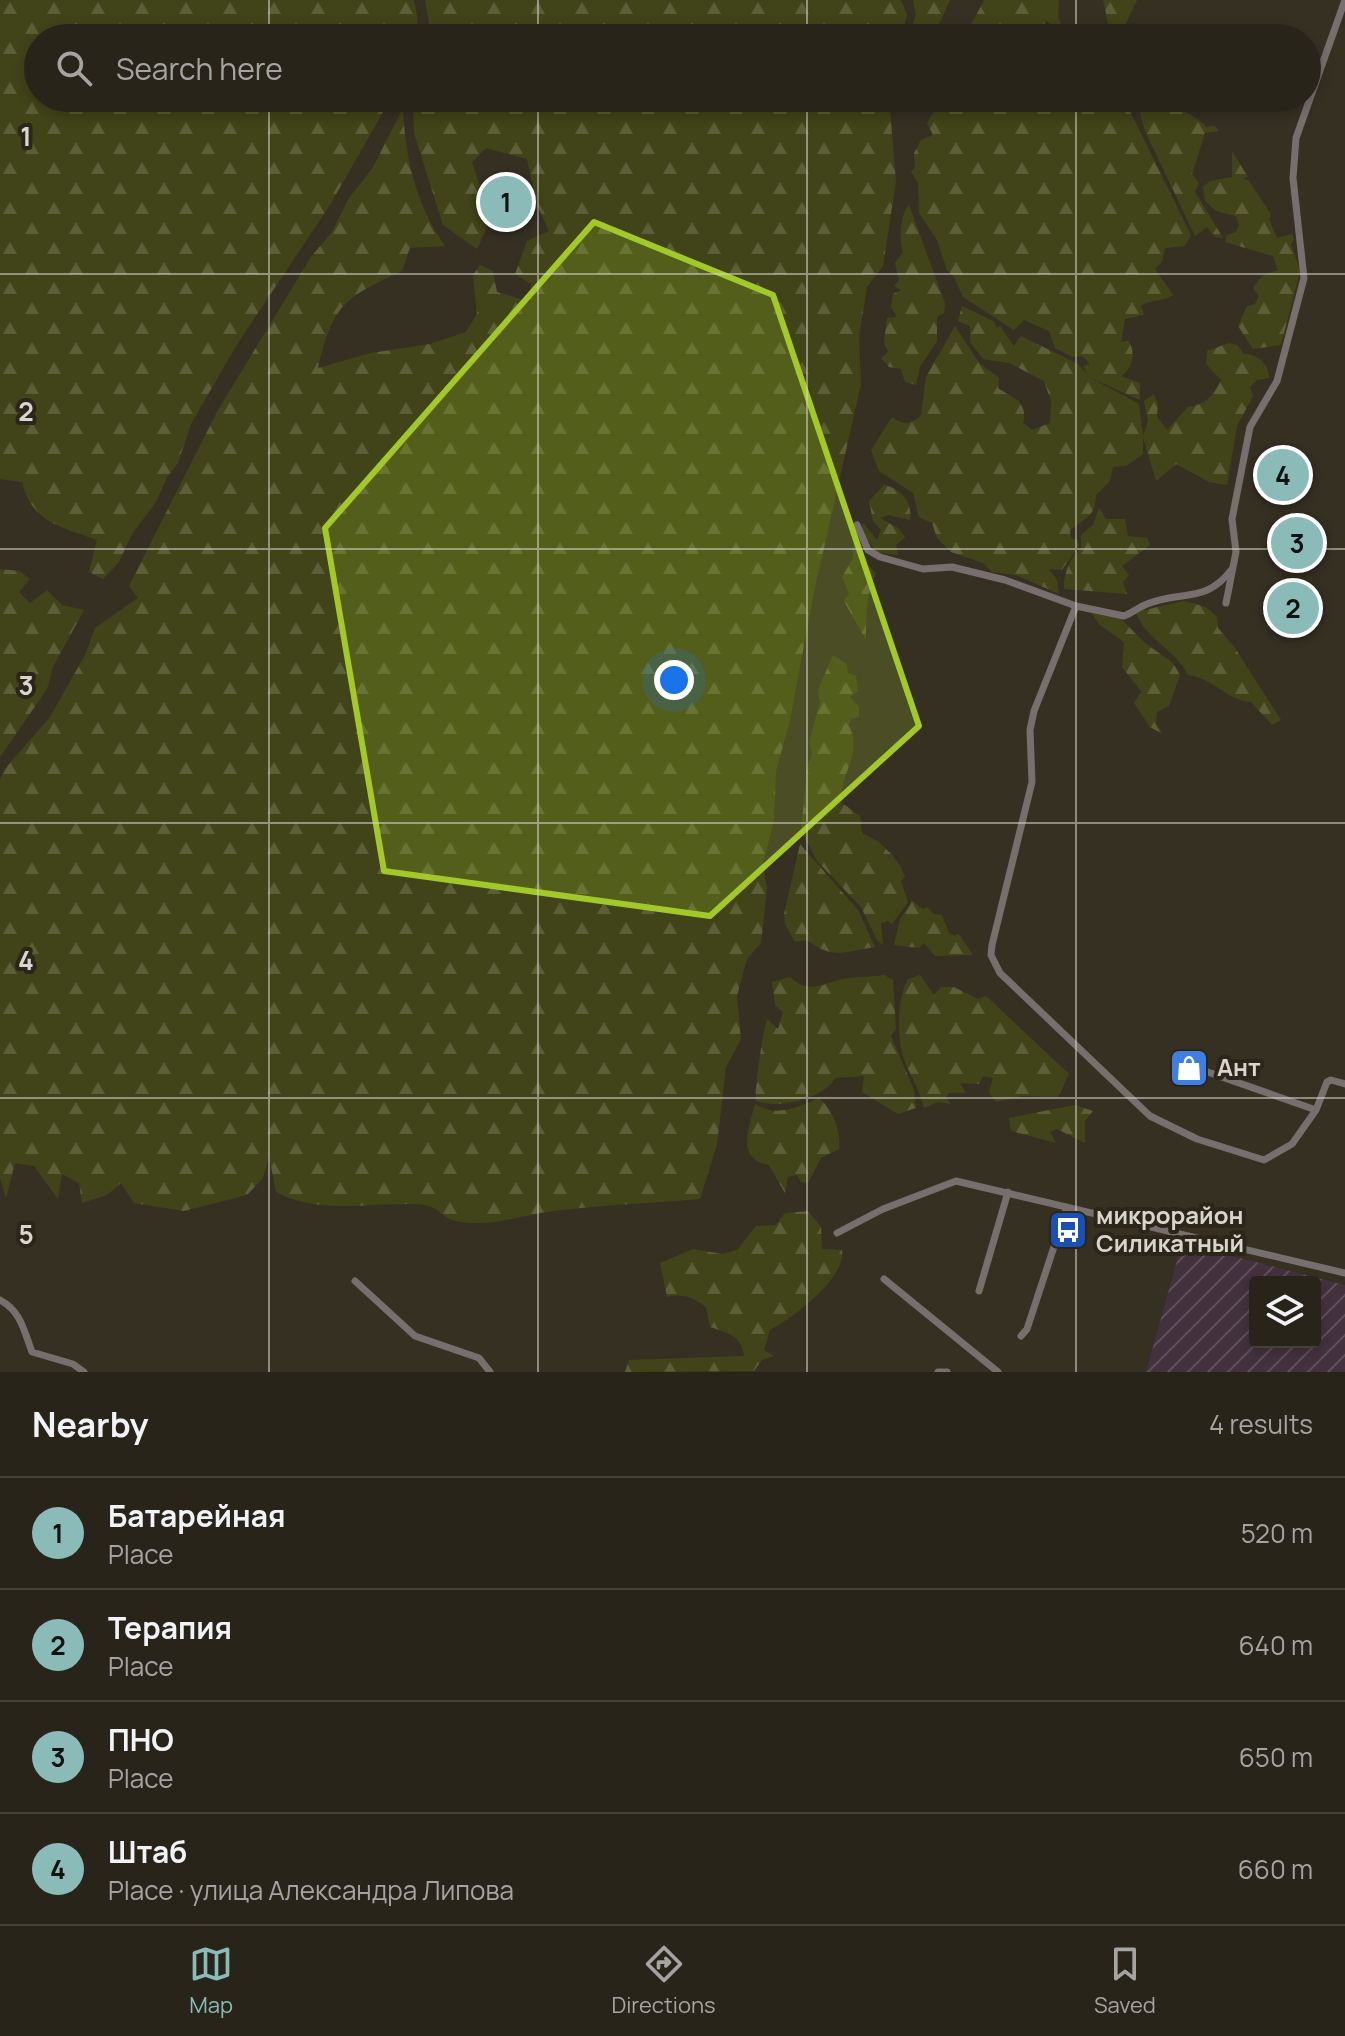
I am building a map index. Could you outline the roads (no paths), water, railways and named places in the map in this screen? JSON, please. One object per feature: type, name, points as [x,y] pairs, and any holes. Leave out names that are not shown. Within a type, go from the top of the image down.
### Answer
[{"type":"street","points":[[1321,68],[1345,0]]},
{"type":"street","points":[[1226,603],[1236,552],[1232,519],[1250,427],[1277,381],[1304,278],[1293,178],[1296,138],[1305,112]]},
{"type":"street","points":[[857,525],[868,550],[880,557],[923,569],[952,567],[1005,580],[1076,606],[1124,616],[1148,603],[1188,597],[1219,586],[1233,568]]},
{"type":"street","points":[[1076,606],[1030,730],[1032,782],[992,945],[995,964],[1005,981],[1150,1116],[1197,1139],[1264,1160],[1292,1144],[1316,1110],[1327,1082],[1331,1080],[1345,1084]]},
{"type":"street","points":[[1199,1069],[1316,1110]]},
{"type":"street","points":[[837,1233],[883,1209],[949,1182],[1008,1192],[1345,1273]]},
{"type":"street","points":[[979,1291],[1008,1192]]},
{"type":"street","points":[[1021,1336],[1027,1329],[1067,1207]]},
{"type":"street","points":[[884,1279],[998,1372]]},
{"type":"street","points":[[355,1281],[415,1336],[479,1358],[490,1372]]},
{"type":"street","points":[[0,1300],[11,1306],[20,1318],[32,1352],[73,1364],[84,1372]]},
{"type":"place","name":"Батарейная","points":[[506,202]]},
{"type":"place","name":"Штаб","points":[[1283,475]]},
{"type":"place","name":"ПНО","points":[[1297,543]]},
{"type":"place","name":"Терапия","points":[[1293,608]]},
{"type":"place","name":"Ант","points":[[1189,1068]]},
{"type":"place","name":"микрорайон Силикатный","points":[[1068,1230]]}]
